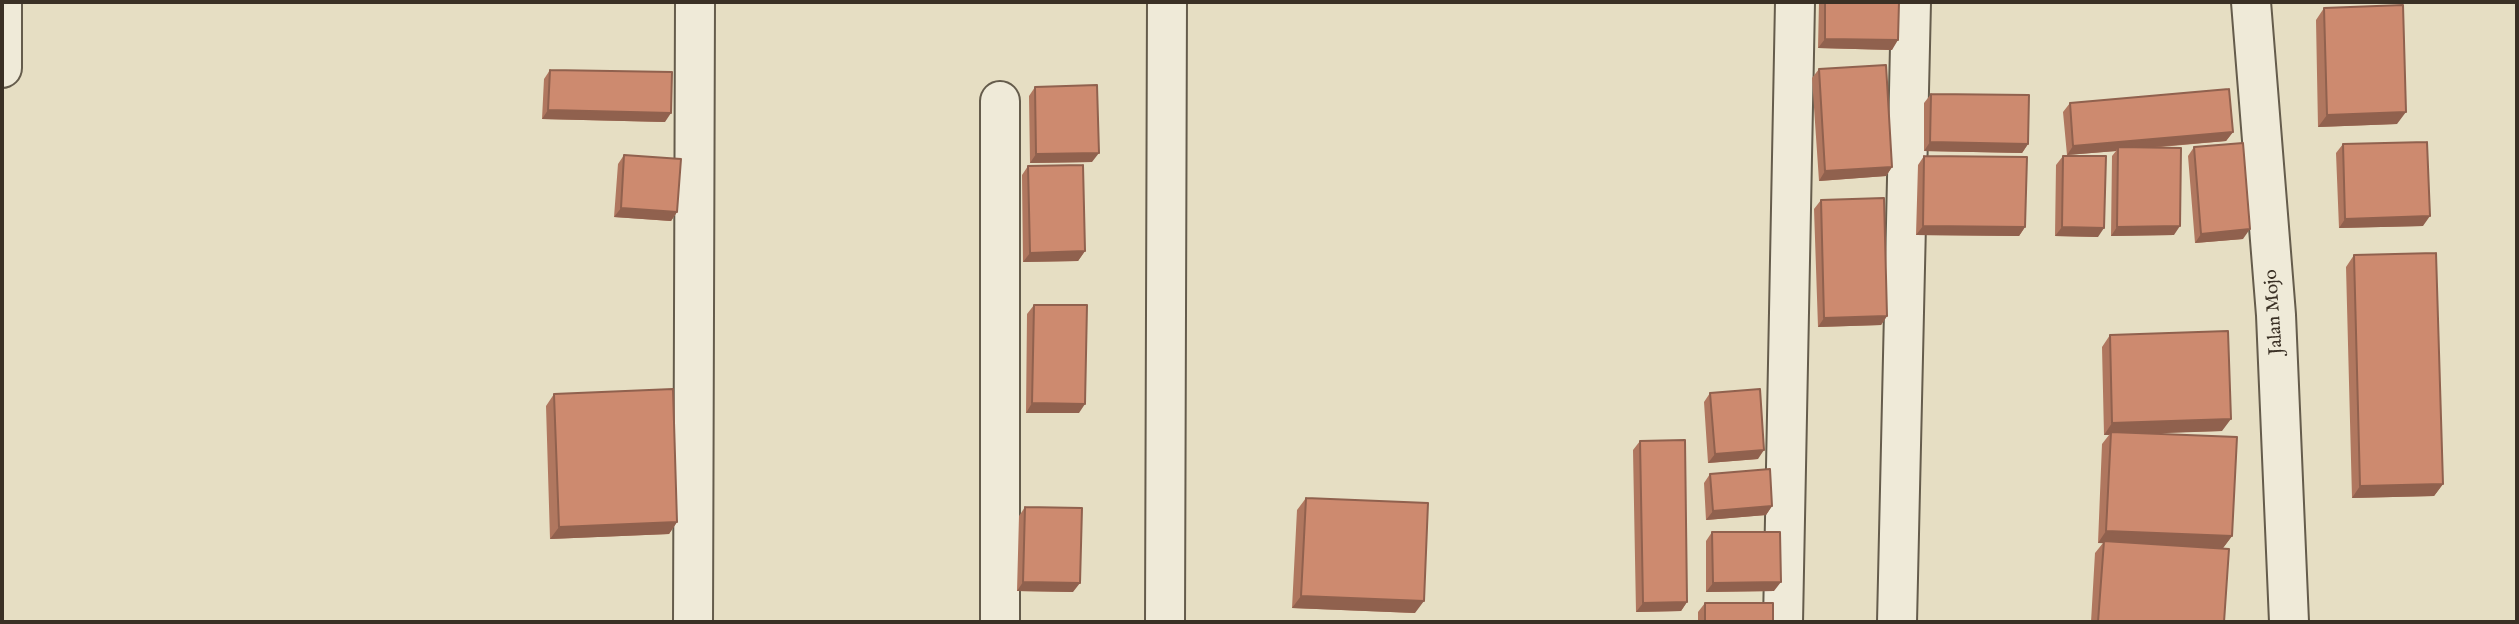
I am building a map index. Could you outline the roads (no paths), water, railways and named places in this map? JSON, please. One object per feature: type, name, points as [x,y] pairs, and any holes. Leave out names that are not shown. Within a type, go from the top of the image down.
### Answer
[{"type":"street","points":[[2,2],[2,68]]},
{"type":"street","points":[[693,622],[695,2]]},
{"type":"street","points":[[1165,622],[1167,2]]},
{"type":"street","points":[[1783,622],[1795,2]]},
{"type":"street","points":[[1896,622],[1911,2]]},
{"type":"street","name":"Jalan Mojo","points":[[2251,2],[2277,314],[2289,622]]},
{"type":"street","points":[[1000,101],[1000,622]]}]
